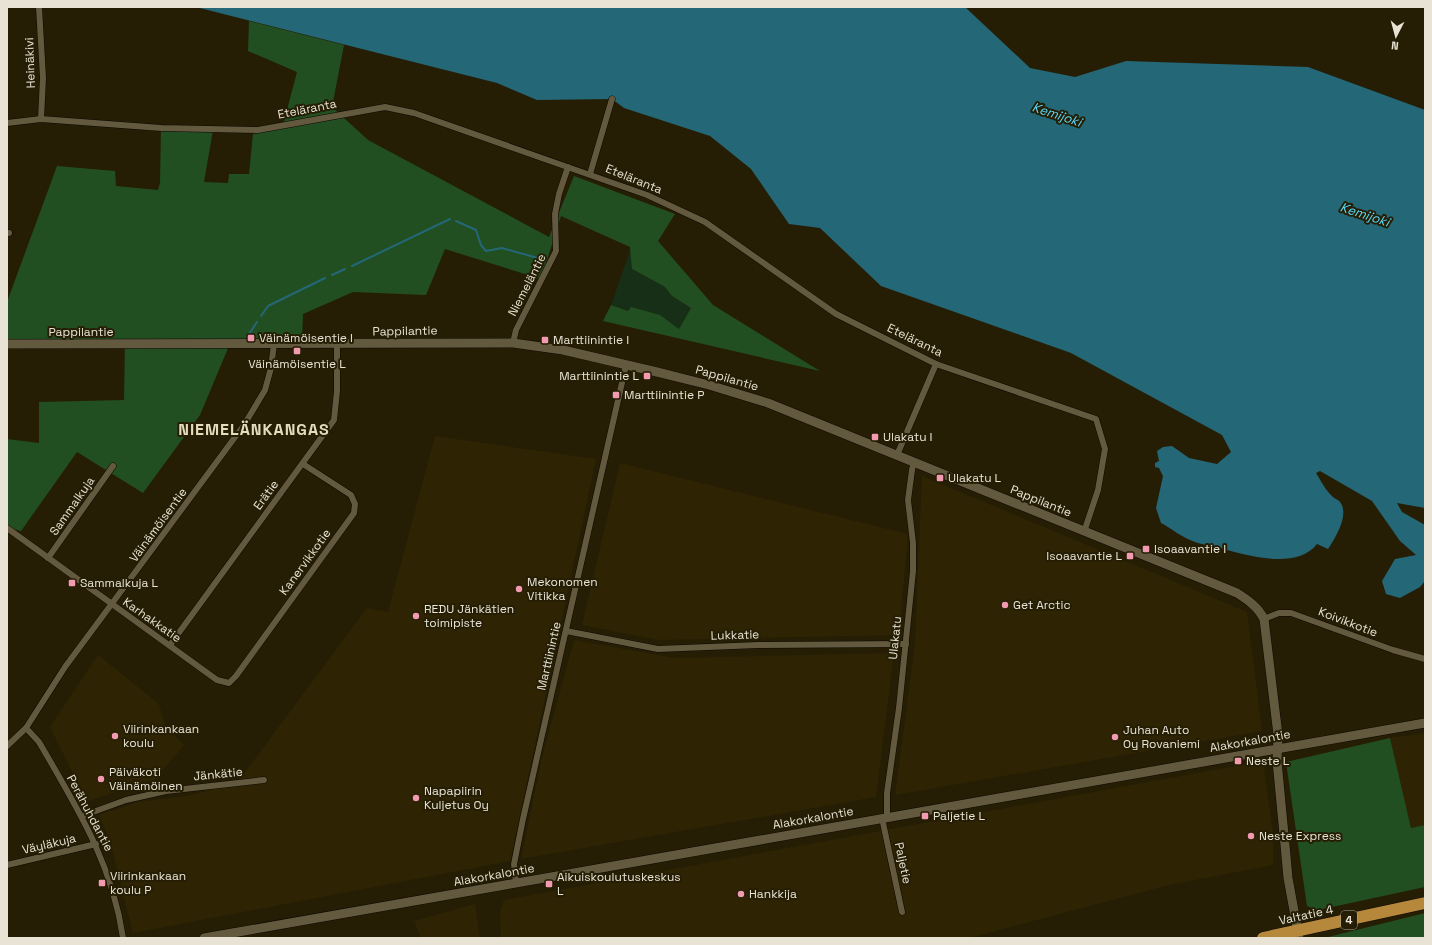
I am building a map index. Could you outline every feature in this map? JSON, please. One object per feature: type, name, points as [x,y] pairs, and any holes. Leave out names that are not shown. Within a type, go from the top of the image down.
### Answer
[{"type":"highway","name":"Valtatie 4","points":[[1263,938],[1299,935],[1425,902]]},
{"type":"street","name":"Heinäkivi","points":[[39,7],[43,78],[41,119]]},
{"type":"street","points":[[590,174],[612,99]]},
{"type":"street","name":"Eteläranta","points":[[7,123],[41,119],[161,128],[258,130],[385,107],[414,112],[647,195],[705,222],[836,314],[936,364],[1096,419],[1105,449],[1098,490],[1084,532]]},
{"type":"street","name":"Niemeläntie","points":[[513,343],[516,330],[556,251],[555,214],[559,194],[568,167]]},
{"type":"street","name":"Pappilantie","points":[[7,344],[513,343],[563,350],[709,384],[755,398],[1237,593],[1250,602],[1260,612],[1264,619]]},
{"type":"street","name":"Väinämöisentie","points":[[7,746],[26,728],[65,667],[113,605],[244,426],[265,390],[271,368],[274,344]]},
{"type":"street","name":"Erätie","points":[[170,645],[334,420],[337,391],[337,344]]},
{"type":"street","points":[[897,455],[936,364]]},
{"type":"street","name":"Marttiinintie","points":[[516,883],[514,864],[523,819],[626,365]]},
{"type":"street","name":"Ulakatu","points":[[885,818],[914,571],[913,543],[908,500],[914,462]]},
{"type":"street","name":"Kanervikkotie","points":[[229,683],[236,676],[354,513],[355,504],[351,495],[303,464]]},
{"type":"street","name":"Sammalkuja","points":[[48,558],[113,466]]},
{"type":"street","name":"Karhakkatie","points":[[7,528],[217,680],[229,683]]},
{"type":"street","name":"Koivikkotie","points":[[1264,619],[1279,613],[1298,615],[1393,650],[1425,659]]},
{"type":"street","points":[[1264,619],[1278,735],[1276,749],[1288,878],[1299,935]]},
{"type":"street","name":"Lukkatie","points":[[566,632],[658,649],[758,645],[906,644]]},
{"type":"street","name":"Alakorkalontie","points":[[204,938],[1425,722]]},
{"type":"street","name":"Perähuhdantie","points":[[26,728],[38,742],[82,816],[96,844],[117,903],[123,938]]},
{"type":"street","name":"Jänkätie","points":[[82,816],[126,800],[166,791],[264,780]]},
{"type":"street","name":"Paljetie","points":[[885,818],[902,912]]},
{"type":"street","name":"Väyläkuja","points":[[7,864],[96,844]]},
{"type":"shaded area","points":[[435,436],[596,459],[510,861],[133,933],[110,841],[99,815],[138,802],[187,796],[237,783],[367,608],[388,612]]},
{"type":"shaded area","points":[[620,463],[908,534],[899,635],[659,640],[582,625]]},
{"type":"shaded area","points":[[922,476],[1247,612],[1262,731],[895,795],[915,644]]},
{"type":"shaded area","points":[[574,640],[675,658],[894,653],[876,797],[521,859],[542,758]]},
{"type":"shaded area","name":"Viirinkankaan koulu","points":[[98,655],[159,704],[165,726],[184,745],[155,780],[87,801],[50,727]]},
{"type":"shaded area","points":[[1425,733],[1425,825],[1411,828],[1390,738]]},
{"type":"shaded area","points":[[1263,761],[1273,834],[1273,865],[1169,885],[969,938],[501,938],[500,912],[504,900]]},
{"type":"shaded area","points":[[475,904],[480,938],[421,938],[414,921]]},
{"type":"green space","points":[[249,21],[344,45],[332,107],[368,140],[549,237],[574,176],[675,214],[658,241],[713,305],[820,371],[603,321],[611,305],[628,311],[631,307],[660,315],[679,329],[691,308],[672,296],[665,287],[632,269],[630,247],[561,216],[541,279],[445,249],[426,295],[353,292],[303,314],[302,341],[231,341],[200,415],[143,493],[77,452],[21,531],[7,527],[7,439],[39,443],[39,402],[124,400],[125,342],[7,342],[7,302],[57,166],[115,171],[116,186],[158,190],[160,183],[161,128],[213,130],[204,182],[228,183],[229,174],[249,174],[253,134],[283,125],[297,72],[248,51]]},
{"type":"green space","points":[[631,248],[632,269],[665,287],[672,296],[691,308],[679,329],[660,315],[628,311],[611,305]]},
{"type":"green space","points":[[1390,738],[1411,828],[1425,825],[1425,887],[1318,910],[1307,906],[1286,762]]},
{"type":"green space","points":[[1425,913],[1425,938],[1326,938],[1328,937]]},
{"type":"water","name":"Kemijoki","points":[[196,7],[965,7],[1030,68],[1075,77],[1126,61],[1308,67],[1425,110],[1425,508],[1397,503],[1402,512],[1425,525],[1425,581],[1420,587],[1400,598],[1386,594],[1382,581],[1395,559],[1416,555],[1400,541],[1372,501],[1320,471],[1316,473],[1324,486],[1343,507],[1340,526],[1328,549],[1317,544],[1308,552],[1296,557],[1270,559],[1255,557],[1193,541],[1161,523],[1156,508],[1163,476],[1159,468],[1155,467],[1155,463],[1159,461],[1157,451],[1163,447],[1172,446],[1189,458],[1217,464],[1231,452],[1222,435],[1071,353],[881,286],[820,228],[789,224],[751,169],[710,136],[624,108],[612,99],[537,100],[497,83]]},
{"type":"waterway","points":[[352,266],[450,219]]},
{"type":"waterway","points":[[456,221],[476,230],[481,245],[486,251],[502,248],[545,260]]},
{"type":"waterway","points":[[332,275],[345,269]]},
{"type":"waterway","points":[[261,316],[268,306],[325,278]]},
{"type":"waterway","points":[[247,337],[257,322]]},
{"type":"place","name":"Väinämöisentie I","points":[[251,338]]},
{"type":"place","name":"Marttiinintie I","points":[[545,340]]},
{"type":"place","name":"Väinämöisentie L","points":[[297,351]]},
{"type":"place","name":"Marttiinintie L","points":[[647,376]]},
{"type":"place","name":"Marttiinintie P","points":[[616,395]]},
{"type":"place","name":"Ulakatu I","points":[[875,437]]},
{"type":"place","name":"Ulakatu L","points":[[940,478]]},
{"type":"place","name":"Isoaavantie I","points":[[1146,549]]},
{"type":"place","name":"Isoaavantie L","points":[[1130,556]]},
{"type":"place","name":"Sammalkuja L","points":[[72,583]]},
{"type":"place","name":"Mekonomen Vitikka","points":[[519,589]]},
{"type":"place","name":"Get Arctic","points":[[1005,605]]},
{"type":"place","name":"REDU Jänkätien toimipiste","points":[[416,616]]},
{"type":"place","name":"Viirinkankaan koulu","points":[[115,736]]},
{"type":"place","name":"Juhan Auto Oy Rovaniemi","points":[[1115,737]]},
{"type":"place","name":"Neste L","points":[[1238,761]]},
{"type":"place","name":"Päiväkoti Väinämöinen","points":[[101,779]]},
{"type":"place","name":"Napapiirin Kuljetus Oy","points":[[416,798]]},
{"type":"place","name":"Paljetie L","points":[[925,816]]},
{"type":"place","name":"Neste Express","points":[[1251,836]]},
{"type":"place","name":"Viirinkankaan koulu P","points":[[102,883]]},
{"type":"place","name":"Aikuiskoulutuskeskus L","points":[[549,884]]},
{"type":"place","name":"Hankkija","points":[[741,894]]},
{"type":"district","name":"NIEMELÄNKANGAS","points":[[254,429]]}]
